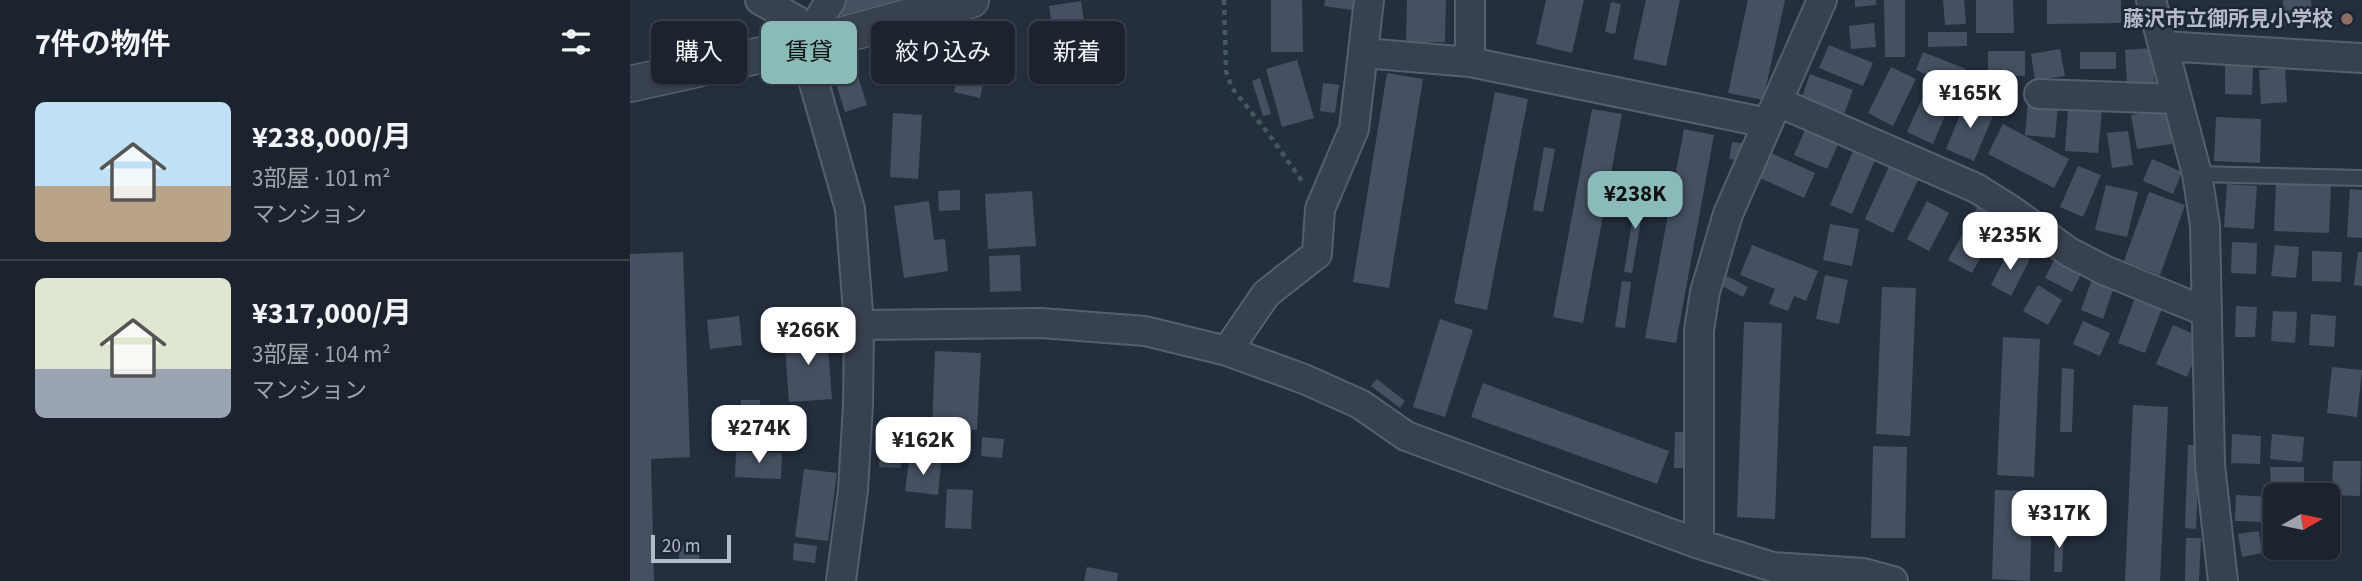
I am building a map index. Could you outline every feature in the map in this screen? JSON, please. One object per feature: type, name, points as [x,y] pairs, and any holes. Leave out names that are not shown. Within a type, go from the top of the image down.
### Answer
[{"type":"street","points":[[760,0],[796,21]]},
{"type":"street","points":[[818,21],[831,0]]},
{"type":"street","points":[[857,31],[971,0]]},
{"type":"street","points":[[1227,351],[1266,294],[1317,254],[1320,209],[1354,129],[1369,0]]},
{"type":"street","points":[[1470,0],[1470,62]]},
{"type":"street","points":[[1699,544],[1699,341],[1705,292],[1728,214],[1822,0]]},
{"type":"street","points":[[2151,0],[2197,174],[2205,225],[2210,465],[2223,581]]},
{"type":"street","points":[[2163,46],[2362,58]]},
{"type":"street","points":[[1364,52],[1470,62],[1773,113],[1976,188],[2011,209],[2069,253],[2207,312]]},
{"type":"street","points":[[630,84],[761,55]]},
{"type":"street","points":[[813,84],[850,209],[859,325],[853,490],[841,581]]},
{"type":"street","points":[[2039,94],[2177,99]]},
{"type":"street","points":[[859,325],[1041,323],[1145,331],[1227,351],[1304,379],[1360,404],[1406,436],[1699,544],[1773,567],[1863,573],[1893,581]]},
{"type":"lane","points":[[2197,174],[2362,178]]},
{"type":"path","points":[[1224,0],[1226,71],[1232,88],[1268,133],[1320,209]]},
{"type":"building","points":[[838,0],[905,0],[905,1],[841,16]]},
{"type":"building","points":[[1271,0],[1302,0],[1303,52],[1271,52]]},
{"type":"building","points":[[1325,0],[1354,0],[1352,10],[1324,6]]},
{"type":"building","points":[[1407,0],[1446,0],[1445,42],[1406,42]]},
{"type":"building","points":[[1546,0],[1584,0],[1572,53],[1536,44]]},
{"type":"building","points":[[1646,0],[1680,0],[1666,66],[1633,59]]},
{"type":"building","points":[[1748,0],[1785,0],[1763,100],[1728,93]]},
{"type":"building","points":[[1855,0],[1876,0],[1876,5],[1855,7]]},
{"type":"building","points":[[1884,0],[1905,0],[1905,57],[1885,57]]},
{"type":"building","points":[[1943,0],[1964,0],[1966,24],[1945,25]]},
{"type":"building","points":[[1976,0],[2013,0],[2014,33],[1976,33]]},
{"type":"building","points":[[2047,0],[2121,0],[2121,23],[2047,24]]},
{"type":"building","points":[[2283,0],[2311,0],[2312,24],[2284,25]]},
{"type":"building","points":[[1081,1],[1084,21],[1051,21],[1049,6]]},
{"type":"building","points":[[1611,2],[1621,4],[1615,34],[1605,32]]},
{"type":"building","points":[[953,17],[954,21],[928,21]]},
{"type":"building","points":[[1874,23],[1876,47],[1851,49],[1849,26]]},
{"type":"building","points":[[1928,32],[1967,32],[1967,46],[1928,47]]},
{"type":"building","points":[[1829,45],[1873,63],[1863,86],[1819,68]]},
{"type":"building","points":[[2152,48],[2155,83],[2127,85],[2125,50]]},
{"type":"building","points":[[2060,49],[2065,76],[2035,80],[2031,54]]},
{"type":"building","points":[[1988,51],[2025,51],[2025,76],[1988,76]]},
{"type":"building","points":[[1923,52],[1966,69],[1959,88],[1916,70]]},
{"type":"building","points":[[2080,52],[2116,52],[2116,69],[2080,69]]},
{"type":"building","points":[[1297,60],[1314,118],[1282,127],[1266,69]]},
{"type":"building","points":[[2225,64],[2253,64],[2252,95],[2225,94]]},
{"type":"building","points":[[1891,67],[1916,79],[1893,126],[1868,113]]},
{"type":"building","points":[[2285,68],[2287,102],[2261,104],[2259,70]]},
{"type":"building","points":[[857,73],[867,105],[845,112],[836,84],[857,84]]},
{"type":"building","points":[[1387,73],[1423,79],[1389,288],[1353,282]]},
{"type":"building","points":[[1810,74],[1853,90],[1843,117],[1800,102]]},
{"type":"building","points":[[1988,77],[2016,88],[2007,110],[1980,99]]},
{"type":"building","points":[[1260,78],[1271,114],[1263,116],[1252,81]]},
{"type":"building","points":[[1930,81],[1955,92],[1933,144],[1907,132]]},
{"type":"building","points":[[1323,83],[1339,85],[1335,113],[1320,111]]},
{"type":"building","points":[[956,84],[983,84],[980,98],[954,92]]},
{"type":"building","points":[[1495,92],[1528,99],[1487,310],[1454,303]]},
{"type":"building","points":[[1967,98],[1995,111],[1974,161],[1946,149]]},
{"type":"building","points":[[2028,103],[2058,106],[2055,138],[2025,135]]},
{"type":"building","points":[[2068,108],[2102,111],[2098,153],[2065,151]]},
{"type":"building","points":[[1592,109],[1622,114],[1583,323],[1553,317]]},
{"type":"building","points":[[2167,110],[2172,144],[2137,149],[2131,115]]},
{"type":"building","points":[[893,113],[922,115],[918,179],[890,177]]},
{"type":"building","points":[[2216,117],[2261,119],[2260,163],[2214,161]]},
{"type":"building","points":[[2003,124],[2069,159],[2054,188],[1988,154]]},
{"type":"building","points":[[1807,125],[1840,140],[1827,169],[1794,155]]},
{"type":"building","points":[[1684,129],[1714,135],[1676,343],[1645,338]]},
{"type":"building","points":[[2128,131],[2133,165],[2112,168],[2107,133]]},
{"type":"building","points":[[1732,142],[1749,144],[1747,161],[1729,159]]},
{"type":"building","points":[[1544,147],[1555,149],[1543,212],[1533,210]]},
{"type":"building","points":[[1853,151],[1875,160],[1852,214],[1830,205]]},
{"type":"building","points":[[1771,153],[1815,173],[1804,198],[1760,178]]},
{"type":"building","points":[[2152,159],[2182,172],[2173,194],[2143,181]]},
{"type":"building","points":[[1891,162],[1920,176],[1893,233],[1865,219]]},
{"type":"building","points":[[2078,166],[2101,175],[2083,217],[2060,207]]},
{"type":"building","points":[[2276,182],[2331,185],[2329,233],[2274,231]]},
{"type":"building","points":[[2227,184],[2257,186],[2254,229],[2224,227]]},
{"type":"building","points":[[2106,185],[2138,192],[2127,237],[2095,230]]},
{"type":"building","points":[[2350,189],[2362,190],[2362,238],[2347,237]]},
{"type":"building","points":[[960,190],[960,210],[939,211],[938,191]]},
{"type":"building","points":[[1032,191],[1036,246],[988,249],[985,194]]},
{"type":"building","points":[[1637,191],[1646,192],[1632,273],[1624,272]]},
{"type":"building","points":[[2149,192],[2185,205],[2160,275],[2124,261]]},
{"type":"building","points":[[929,201],[934,240],[945,239],[948,271],[904,278],[894,206]]},
{"type":"building","points":[[1927,201],[1949,213],[1929,251],[1907,239]]},
{"type":"building","points":[[1978,206],[2002,219],[1972,273],[1948,260]]},
{"type":"building","points":[[1830,224],[1859,229],[1852,266],[1823,260]]},
{"type":"building","points":[[2232,242],[2257,243],[2256,274],[2231,273]]},
{"type":"building","points":[[1752,245],[1818,271],[1806,301],[1794,296],[1788,311],[1769,304],[1775,289],[1740,275]]},
{"type":"building","points":[[2275,245],[2299,247],[2296,278],[2271,276]]},
{"type":"building","points":[[2010,248],[2030,259],[2011,296],[1991,285]]},
{"type":"building","points":[[2312,251],[2342,252],[2341,282],[2312,281]]},
{"type":"building","points":[[683,252],[690,457],[651,459],[654,581],[630,581],[630,254]]},
{"type":"building","points":[[2358,252],[2362,252],[2362,286],[2354,285]]},
{"type":"building","points":[[2057,254],[2084,268],[2072,292],[2045,278]]},
{"type":"building","points":[[1020,255],[1021,291],[990,292],[989,256]]},
{"type":"building","points":[[1825,275],[1848,280],[1839,324],[1816,319]]},
{"type":"building","points":[[1727,276],[1748,287],[1743,297],[1722,286]]},
{"type":"building","points":[[2092,279],[2114,287],[2103,319],[2081,310]]},
{"type":"building","points":[[1622,281],[1631,282],[1625,328],[1615,327]]},
{"type":"building","points":[[2038,285],[2062,300],[2048,325],[2023,311]]},
{"type":"building","points":[[1882,287],[1916,288],[1910,436],[1876,434]]},
{"type":"building","points":[[2135,298],[2162,308],[2145,353],[2118,343]]},
{"type":"building","points":[[2236,306],[2257,307],[2255,337],[2235,337]]},
{"type":"building","points":[[2273,311],[2297,312],[2295,343],[2271,341]]},
{"type":"building","points":[[2311,314],[2336,316],[2334,347],[2309,345]]},
{"type":"building","points":[[739,316],[742,345],[710,349],[707,320]]},
{"type":"building","points":[[1440,319],[1473,330],[1445,417],[1413,407]]},
{"type":"building","points":[[2083,321],[2110,333],[2100,356],[2073,344]]},
{"type":"building","points":[[1744,322],[1782,323],[1775,519],[1737,517]]},
{"type":"building","points":[[2173,325],[2203,338],[2187,377],[2156,364]]},
{"type":"building","points":[[827,332],[832,399],[789,402],[784,335]]},
{"type":"building","points":[[2003,337],[2040,339],[2034,477],[1997,475]]},
{"type":"building","points":[[935,351],[981,353],[977,430],[932,427]]},
{"type":"building","points":[[2332,367],[2362,370],[2357,417],[2327,413]]},
{"type":"building","points":[[2062,368],[2074,369],[2072,432],[2060,432]]},
{"type":"building","points":[[1377,379],[1405,401],[1400,408],[1371,386]]},
{"type":"building","points":[[1483,383],[1669,451],[1657,484],[1471,417]]},
{"type":"building","points":[[741,400],[760,400],[760,426],[741,426]]},
{"type":"building","points":[[2133,405],[2168,407],[2160,581],[2125,581]]},
{"type":"building","points":[[1675,432],[1688,432],[1687,468],[1674,468]]},
{"type":"building","points":[[881,434],[902,435],[901,468],[879,467]]},
{"type":"building","points":[[2232,434],[2261,436],[2260,464],[2231,463]]},
{"type":"building","points":[[2272,434],[2304,437],[2302,462],[2270,459]]},
{"type":"building","points":[[982,437],[1004,439],[1002,458],[981,456]]},
{"type":"building","points":[[2188,445],[2200,445],[2196,529],[2185,528]]},
{"type":"building","points":[[1873,446],[1907,447],[1905,538],[1871,538]]},
{"type":"building","points":[[736,452],[782,453],[781,479],[735,477]]},
{"type":"building","points":[[909,460],[941,463],[938,495],[905,491]]},
{"type":"building","points":[[2333,461],[2361,461],[2360,496],[2340,495],[2340,483],[2332,483]]},
{"type":"building","points":[[2270,467],[2304,467],[2304,483],[2271,483]]},
{"type":"building","points":[[804,469],[837,473],[828,541],[795,537]]},
{"type":"building","points":[[947,489],[973,490],[971,529],[945,528]]},
{"type":"building","points":[[1995,490],[2032,491],[2030,581],[1992,579]]},
{"type":"building","points":[[2236,495],[2263,497],[2263,522],[2235,521]]},
{"type":"building","points":[[2055,529],[2064,529],[2062,572],[2054,572]]},
{"type":"building","points":[[2259,531],[2262,553],[2242,557],[2238,534]]},
{"type":"building","points":[[2186,538],[2201,538],[2199,581],[2185,581]]},
{"type":"building","points":[[794,543],[817,546],[815,563],[793,560]]},
{"type":"building","points":[[679,545],[700,545],[699,563],[679,563]]},
{"type":"building","points":[[1087,567],[1118,573],[1117,581],[1084,581]]},
{"type":"place","name":"藤沢市立御所見小学校","points":[[2347,19]]}]
